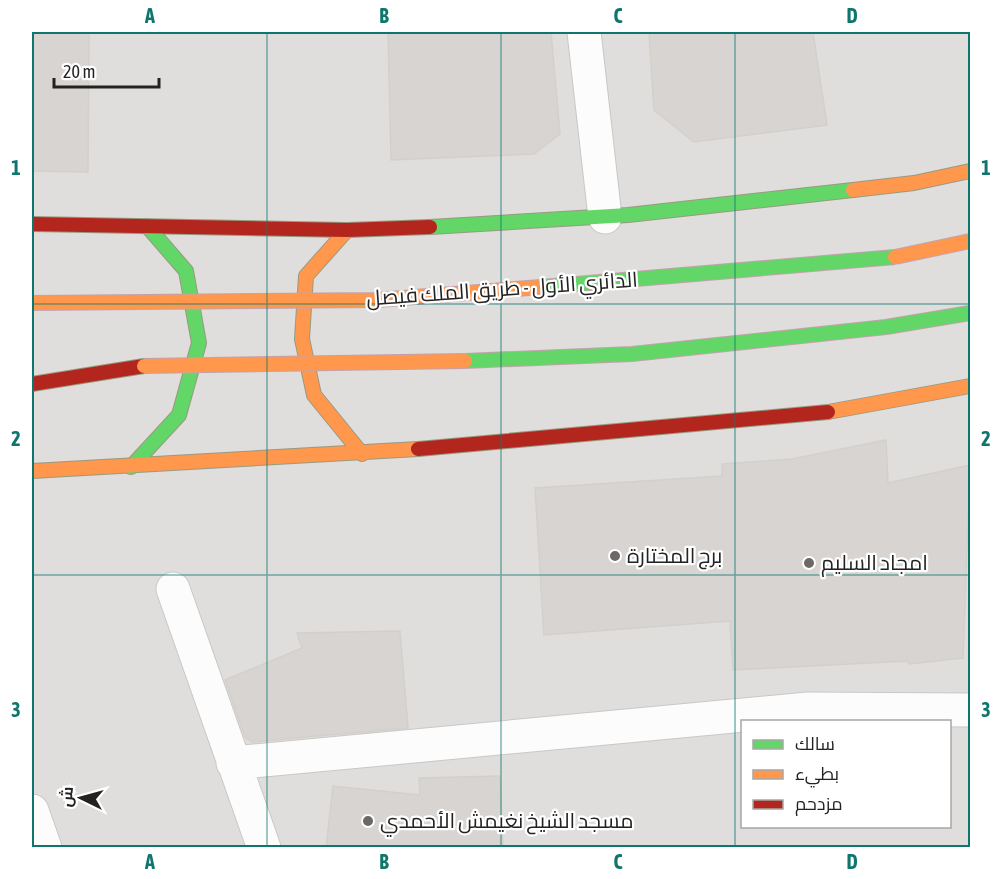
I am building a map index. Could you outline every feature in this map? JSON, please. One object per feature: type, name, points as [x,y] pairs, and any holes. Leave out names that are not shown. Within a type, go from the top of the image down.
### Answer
[{"type":"main road","points":[[32,224],[347,231],[605,217],[914,183],[970,171]]},
{"type":"main road","points":[[131,467],[179,415],[199,343],[186,271],[147,226]]},
{"type":"main road","points":[[347,231],[306,276],[302,339],[314,395],[362,454]]},
{"type":"main road","name":"الدائري الأول - طريق الملك فيصل","points":[[32,303],[377,300],[878,260],[970,241]]},
{"type":"main road","points":[[76,363],[144,366],[387,364],[632,354],[886,327],[970,313]]},
{"type":"main road","points":[[32,384],[144,366]]},
{"type":"main road","points":[[32,471],[362,454],[847,410],[970,386]]},
{"type":"street","points":[[584,32],[605,217]]},
{"type":"street","points":[[172,589],[264,848]]},
{"type":"street","points":[[233,763],[808,709],[970,710]]},
{"type":"street","points":[[32,811],[45,848]]},
{"type":"shaded area","points":[[32,32],[970,32],[970,847],[32,847]]},
{"type":"building","points":[[32,32],[89,32],[88,172],[32,171]]},
{"type":"building","points":[[388,32],[551,32],[560,134],[534,154],[391,160]]},
{"type":"building","points":[[649,32],[813,32],[827,125],[694,142],[654,110]]},
{"type":"building","points":[[886,440],[888,483],[970,465],[963,658],[909,664],[908,661],[733,670],[730,621],[544,635],[535,488],[722,476],[722,464],[792,459]]},
{"type":"building","points":[[400,631],[408,728],[252,742],[245,737],[225,680],[302,648],[297,633]]},
{"type":"building","points":[[500,776],[503,848],[326,848],[333,786],[420,795],[419,778]]},
{"type":"traffic: fast","points":[[430,227],[628,215],[853,190]]},
{"type":"traffic: fast","points":[[131,467],[179,415],[199,343],[186,271],[147,226]]},
{"type":"traffic: fast","points":[[541,287],[895,257]]},
{"type":"traffic: fast","points":[[465,361],[632,354],[886,327],[970,313]]},
{"type":"traffic: slow","points":[[853,190],[914,183],[970,171]]},
{"type":"traffic: slow","points":[[347,230],[306,276],[302,339],[314,395],[362,454]]},
{"type":"traffic: slow","points":[[895,257],[970,241]]},
{"type":"traffic: slow","points":[[32,303],[377,300],[541,287]]},
{"type":"traffic: slow","points":[[144,366],[465,361]]},
{"type":"traffic: slow","points":[[828,412],[970,386]]},
{"type":"traffic: slow","points":[[32,471],[418,449]]},
{"type":"traffic: jam","points":[[32,224],[347,230],[430,227]]},
{"type":"traffic: jam","points":[[32,384],[144,366]]},
{"type":"traffic: jam","points":[[418,449],[828,412]]},
{"type":"place","name":"برج المختارة","points":[[615,556]]},
{"type":"place","name":"امجاد السلیم","points":[[809,563]]},
{"type":"place","name":"مسجد الشيخ نغيمش الأحمدي","points":[[368,821]]}]
